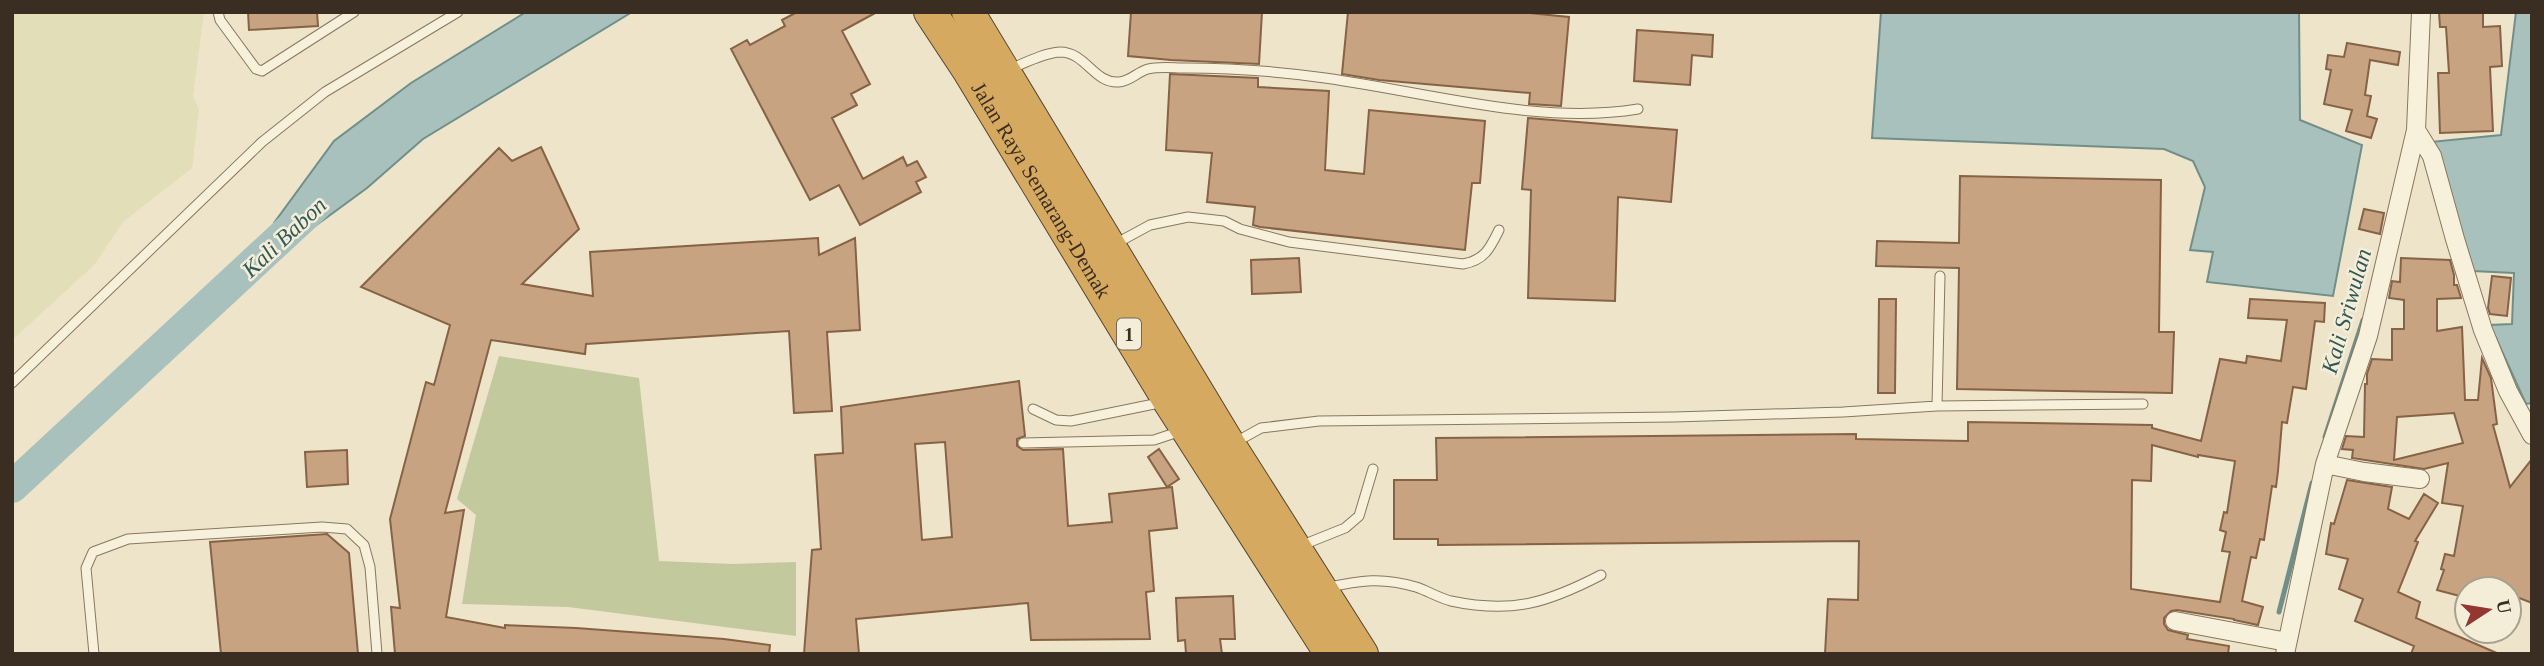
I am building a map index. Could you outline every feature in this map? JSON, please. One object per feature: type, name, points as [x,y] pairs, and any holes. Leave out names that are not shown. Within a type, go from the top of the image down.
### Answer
[{"type":"highway","name":"Jalan Raya Semarang-Demak","points":[[930,12],[969,71],[1169,401],[1331,654]]},
{"type":"highway","name":"Jalan Raya Semarang-Demak","points":[[968,12],[1230,446],[1362,654]]},
{"type":"street","points":[[2175,621],[2286,648],[2325,464],[2368,336],[2416,130],[2421,12]]},
{"type":"street","points":[[2416,130],[2432,156],[2483,330],[2508,391],[2532,435]]},
{"type":"street","points":[[2325,464],[2420,479]]},
{"type":"lane","points":[[218,12],[219,20],[241,50],[256,69],[262,71],[354,12]]},
{"type":"lane","points":[[12,383],[262,142],[326,92],[458,12]]},
{"type":"lane","points":[[1005,71],[1062,52],[1081,58],[1101,79],[1117,82],[1131,79],[1148,69],[1221,68],[1317,77],[1508,108],[1593,115],[1638,109]]},
{"type":"lane","points":[[1110,246],[1150,225],[1188,217],[1224,221],[1240,229],[1289,242],[1463,264],[1475,262],[1488,253],[1499,230]]},
{"type":"lane","points":[[1937,406],[1940,275]]},
{"type":"lane","points":[[1033,410],[1056,420],[1071,421],[1169,401]]},
{"type":"lane","points":[[1230,446],[1261,428],[1319,421],[1661,417],[1843,412],[1937,406],[2143,404]]},
{"type":"lane","points":[[1023,443],[1154,440],[1187,429]]},
{"type":"lane","points":[[1295,548],[1345,528],[1359,516],[1373,470]]},
{"type":"lane","points":[[94,654],[86,568],[93,552],[128,539],[322,527],[347,529],[364,545],[370,567],[377,654]]},
{"type":"lane","points":[[1321,590],[1354,581],[1376,579],[1416,587],[1448,600],[1479,606],[1527,605],[1561,596],[1601,575]]},
{"type":"shaded area","points":[[12,12],[204,12],[193,96],[199,109],[192,168],[123,222],[94,265],[12,340]]},
{"type":"green space","points":[[499,356],[639,378],[659,561],[733,564],[796,562],[796,636],[568,607],[462,604],[476,515],[457,499]]},
{"type":"water","points":[[526,12],[632,12],[423,139],[367,188],[292,243],[274,223],[334,141],[411,83]]},
{"type":"water","points":[[1881,12],[2299,12],[2300,120],[2362,145],[2333,296],[2207,282],[2213,252],[2190,250],[2205,187],[2193,161],[2164,149],[1872,138]]},
{"type":"water","points":[[2516,12],[2532,12],[2532,403],[2526,404],[2490,325],[2512,324],[2514,273],[2473,271],[2430,142],[2501,135]]},
{"type":"building","points":[[248,12],[317,12],[318,26],[249,30]]},
{"type":"building","points":[[797,12],[877,12],[842,31],[870,84],[851,94],[857,105],[832,118],[863,179],[903,157],[907,166],[917,161],[926,177],[916,182],[921,192],[860,225],[839,185],[810,200],[731,49],[747,40],[750,45],[785,26],[782,20]]},
{"type":"building","points":[[1131,12],[1262,12],[1259,64],[1128,56]]},
{"type":"building","points":[[1348,12],[1518,12],[1569,17],[1561,106],[1529,104],[1530,93],[1379,80],[1342,74]]},
{"type":"building","points":[[2439,12],[2483,12],[2483,27],[2500,26],[2502,66],[2490,67],[2493,131],[2440,133],[2438,73],[2449,73],[2446,27],[2440,27]]},
{"type":"building","points":[[1637,30],[1713,35],[1712,57],[1692,55],[1690,85],[1634,81]]},
{"type":"building","points":[[2347,43],[2400,52],[2398,65],[2370,60],[2365,95],[2371,96],[2367,116],[2377,119],[2371,138],[2346,131],[2352,110],[2324,104],[2331,70],[2326,69],[2328,55],[2344,57]]},
{"type":"building","points":[[1170,74],[1258,78],[1258,87],[1329,91],[1325,170],[1364,174],[1369,110],[1485,121],[1480,183],[1472,183],[1465,250],[1260,227],[1253,225],[1255,207],[1207,202],[1212,153],[1166,150]]},
{"type":"building","points":[[1528,118],[1677,130],[1671,202],[1618,197],[1615,301],[1528,298],[1531,190],[1522,189]]},
{"type":"building","points":[[541,147],[579,229],[522,284],[593,296],[590,252],[818,238],[819,255],[855,238],[860,330],[827,332],[832,411],[794,413],[789,331],[586,344],[585,354],[491,340],[445,513],[464,510],[446,617],[505,628],[505,625],[576,628],[724,639],[770,645],[769,654],[395,654],[391,607],[400,608],[390,519],[426,382],[434,385],[450,325],[361,287],[499,148],[512,161]]},
{"type":"building","points":[[1960,176],[2161,180],[2159,332],[2174,332],[2172,393],[1957,389],[1959,268],[1876,266],[1877,241],[1959,243]]},
{"type":"building","points":[[2364,209],[2384,213],[2380,234],[2359,229]]},
{"type":"building","points":[[1299,258],[1301,292],[1252,294],[1251,260]]},
{"type":"building","points":[[2401,258],[2450,260],[2454,285],[2457,285],[2461,298],[2437,299],[2437,331],[2462,327],[2465,400],[2478,400],[2482,358],[2491,378],[2497,424],[2493,425],[2510,487],[2532,459],[2532,603],[2523,599],[2523,575],[2453,575],[2453,594],[2437,590],[2444,570],[2441,569],[2445,554],[2454,556],[2463,506],[2442,503],[2448,463],[2424,469],[2352,458],[2353,450],[2342,449],[2346,436],[2364,437],[2365,384],[2372,359],[2392,360],[2392,329],[2404,329],[2404,300],[2389,298],[2392,281],[2400,282]],"holes":[[[2454,413],[2463,443],[2394,460],[2397,417]]]},
{"type":"building","points":[[2492,276],[2511,278],[2507,316],[2490,314],[2488,308]]},
{"type":"building","points":[[1879,299],[1896,299],[1895,393],[1878,393]]},
{"type":"building","points":[[2250,299],[2325,303],[2324,322],[2315,321],[2306,389],[2293,387],[2287,423],[2282,422],[2276,487],[2272,486],[2264,540],[2260,539],[2256,558],[2251,557],[2242,601],[2263,607],[2258,625],[2177,610],[2171,611],[2164,618],[2168,630],[2188,635],[2187,639],[2229,646],[2228,654],[1825,654],[1828,599],[1858,600],[1859,541],[1438,545],[1438,539],[1394,539],[1394,480],[1437,480],[1436,438],[1856,434],[1856,439],[1968,441],[1968,422],[2152,425],[2152,428],[2201,441],[2220,359],[2246,363],[2247,356],[2281,361],[2287,320],[2248,318]],"holes":[[[2152,445],[2198,457],[2235,461],[2227,513],[2224,512],[2220,530],[2226,532],[2222,551],[2230,552],[2220,602],[2131,589],[2132,480],[2151,481]]]},
{"type":"building","points":[[1019,381],[1025,436],[1017,439],[1017,446],[1023,450],[1063,449],[1068,526],[1112,522],[1109,494],[1172,487],[1177,528],[1149,531],[1154,591],[1146,592],[1150,639],[1031,640],[1028,603],[856,619],[859,654],[804,654],[812,550],[821,549],[815,455],[843,453],[841,407]],"holes":[[[945,442],[952,537],[922,540],[915,444]]]},
{"type":"building","points":[[1159,449],[1179,479],[1167,487],[1148,457]]},
{"type":"building","points":[[347,450],[348,484],[307,487],[305,452]]},
{"type":"building","points":[[2347,480],[2392,487],[2388,509],[2409,519],[2424,494],[2438,503],[2415,541],[2418,542],[2398,592],[2420,602],[2416,618],[2453,634],[2453,645],[2478,645],[2499,654],[2411,654],[2414,646],[2355,621],[2363,599],[2339,589],[2348,559],[2326,554],[2331,523],[2334,524]]},
{"type":"building","points":[[327,534],[349,553],[358,654],[221,654],[210,542]]},
{"type":"building","points":[[1233,596],[1235,639],[1220,639],[1222,654],[1186,654],[1185,640],[1178,641],[1176,598]]},
{"type":"waterway","name":"Kali Babon","points":[[12,487],[316,205]]},
{"type":"waterway","name":"Kali Sriwulan","points":[[2325,437],[2363,320]]},
{"type":"waterway","name":"Kali Sriwulan","points":[[2279,612],[2312,483]]}]
